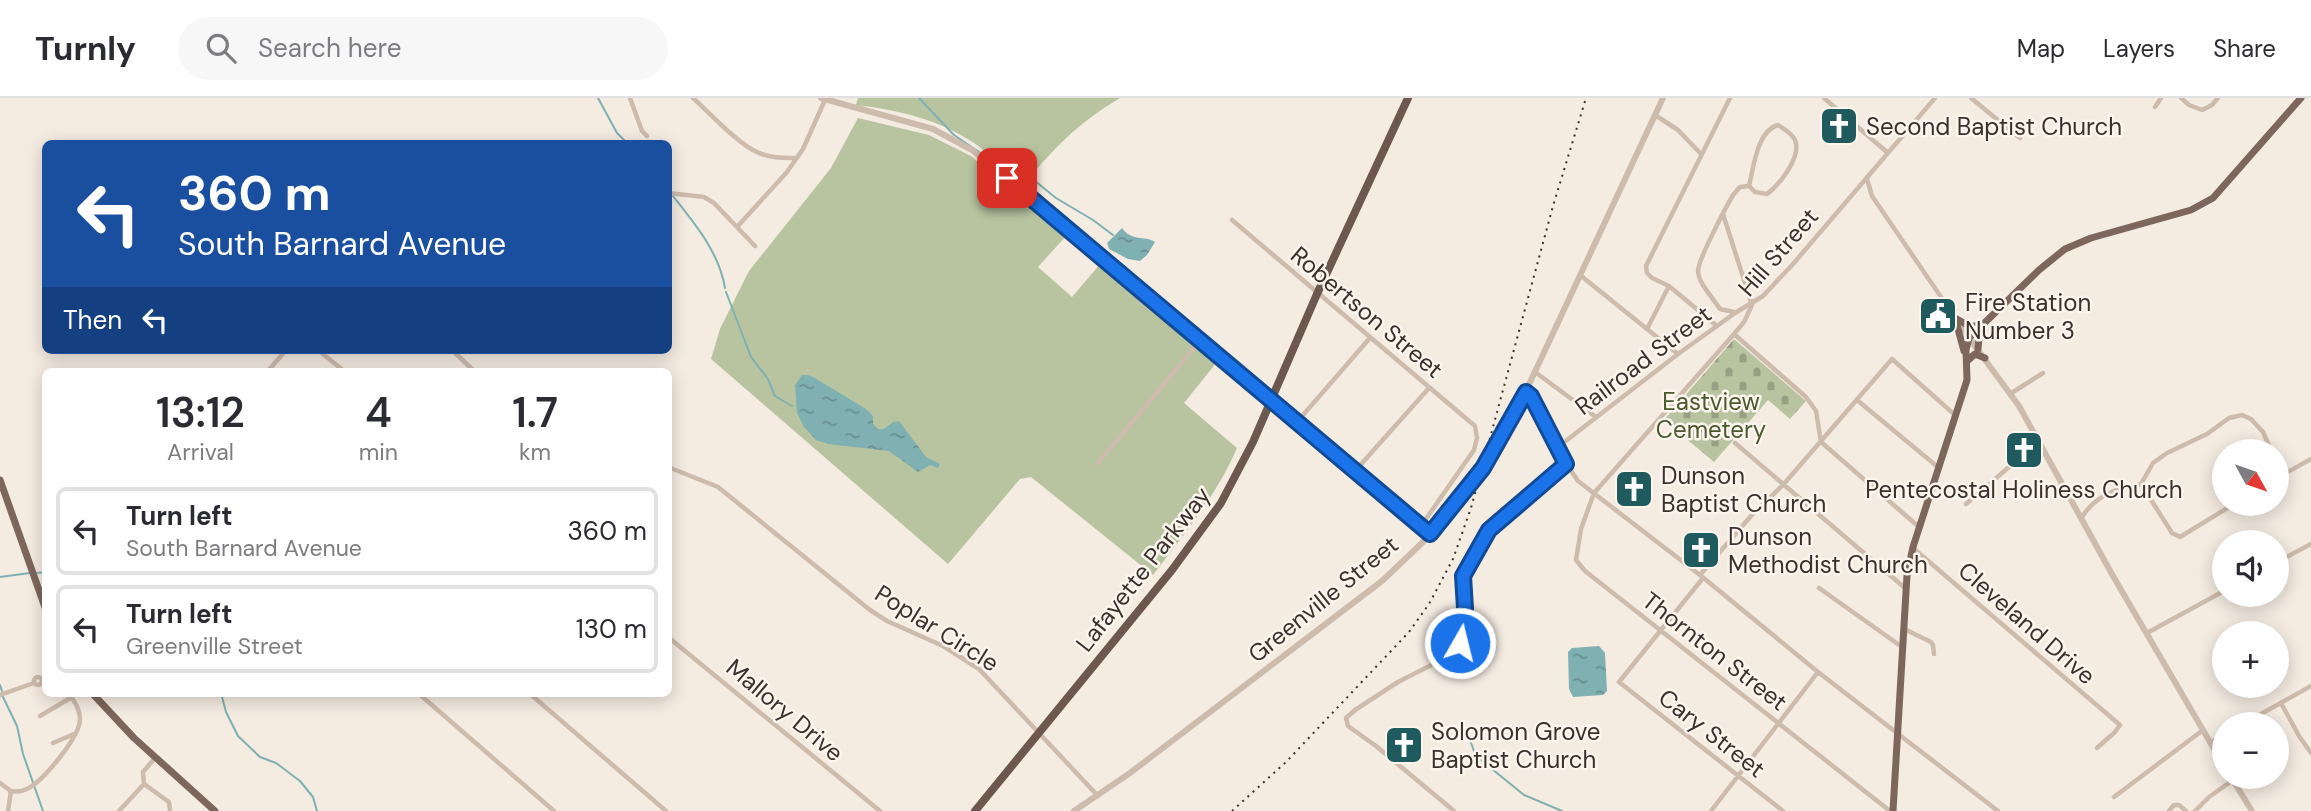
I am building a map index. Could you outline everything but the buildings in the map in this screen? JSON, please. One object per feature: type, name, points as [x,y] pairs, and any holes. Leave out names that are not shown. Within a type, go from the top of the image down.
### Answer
[{"type":"highway","name":"Lafayette Parkway","points":[[975,811],[1172,570],[1211,518],[1244,461],[1317,294],[1408,98]]},
{"type":"main road","points":[[1891,811],[1906,589],[1913,547],[1967,380],[1969,338],[2065,249],[2091,238],[2166,219],[2205,204],[2222,190],[2301,98]]},
{"type":"main road","points":[[1955,318],[1969,326],[1980,326]]},
{"type":"main road","points":[[1955,318],[1967,360]]},
{"type":"main road","points":[[1978,349],[1980,326]]},
{"type":"main road","points":[[1967,360],[1975,354],[1985,358]]},
{"type":"main road","points":[[0,480],[42,599]]},
{"type":"main road","points":[[96,697],[215,811]]},
{"type":"street","points":[[630,98],[642,131],[648,136]]},
{"type":"street","points":[[693,98],[745,145],[757,152],[773,157],[797,158]]},
{"type":"street","name":"Greenville Street","points":[[1074,811],[1098,796],[1365,594],[1407,558],[1464,495],[1508,427],[1526,392],[1663,98]]},
{"type":"street","points":[[1719,324],[1669,286],[1652,278],[1647,273],[1646,266],[1730,98]]},
{"type":"street","points":[[1824,98],[1888,153]]},
{"type":"street","name":"Hill Street","points":[[1594,494],[1744,322],[1752,304],[1780,279],[1935,98]]},
{"type":"street","points":[[1971,98],[2020,138]]},
{"type":"street","points":[[2155,107],[2161,98]]},
{"type":"street","points":[[2181,98],[2189,105],[2202,110],[2218,98]]},
{"type":"street","points":[[737,227],[797,158],[823,99],[933,129],[972,150],[1430,534]]},
{"type":"street","points":[[1655,116],[1678,130],[1701,154]]},
{"type":"street","points":[[1778,125],[1797,145],[1793,160],[1783,177],[1767,194],[1755,192],[1749,186],[1766,133],[1778,125]]},
{"type":"street","points":[[1867,178],[1872,196],[1888,221],[2010,394],[2039,441],[2212,746]]},
{"type":"street","points":[[1719,324],[1720,309],[1698,272],[1700,262],[1733,195],[1740,187],[1749,186]]},
{"type":"street","points":[[672,193],[704,197],[714,203],[755,246]]},
{"type":"street","points":[[1723,214],[1752,304]]},
{"type":"street","name":"Robertson Street","points":[[1232,220],[1473,423],[1477,431],[1474,450],[1421,526]]},
{"type":"street","points":[[1580,275],[1678,354]]},
{"type":"street","points":[[1647,329],[1669,286]]},
{"type":"street","name":"Railroad Street","points":[[1558,447],[1678,354],[1752,304]]},
{"type":"street","points":[[1720,309],[1735,313]]},
{"type":"street","points":[[1734,334],[1806,397],[1816,411],[1821,442],[1919,527]]},
{"type":"street","points":[[1297,422],[1369,338]]},
{"type":"street","points":[[1098,463],[1199,342]]},
{"type":"street","points":[[271,368],[283,354]]},
{"type":"street","points":[[323,354],[340,368]]},
{"type":"street","points":[[456,354],[471,368]]},
{"type":"street","points":[[1660,630],[1751,516],[1783,485],[1892,359],[1956,416]]},
{"type":"street","points":[[1535,372],[1596,418]]},
{"type":"street","points":[[2010,394],[2043,373]]},
{"type":"street","points":[[1355,471],[1429,388]]},
{"type":"street","points":[[1526,392],[1538,407],[1566,464],[1578,481],[1998,811]]},
{"type":"street","points":[[1857,400],[1939,468]]},
{"type":"street","points":[[2141,484],[2153,463],[2167,453],[2207,434],[2229,418],[2242,415],[2255,422],[2266,439]]},
{"type":"street","points":[[1966,504],[2039,441]]},
{"type":"street","points":[[1735,443],[1906,589]]},
{"type":"street","points":[[2289,471],[2311,459]]},
{"type":"street","points":[[1454,811],[1348,726],[1346,718],[1398,682],[1447,657],[1460,643],[1465,608],[1463,576],[1489,530],[1566,464]]},
{"type":"street","name":"Poplar Circle","points":[[672,469],[718,488],[870,610],[887,621],[943,646],[979,669],[1098,796]]},
{"type":"street","points":[[2082,517],[2094,502],[2116,488],[2141,484]]},
{"type":"street","points":[[2141,484],[2177,537],[2214,516]]},
{"type":"street","name":"Thornton Street","points":[[1594,494],[1581,529],[1576,560],[1585,571],[1891,811]]},
{"type":"street","points":[[2289,556],[2311,544]]},
{"type":"street","name":"Cleveland Drive","points":[[1913,547],[2119,725],[2115,733],[2098,748]]},
{"type":"street","points":[[1819,589],[1902,647]]},
{"type":"street","points":[[2147,633],[2212,598]]},
{"type":"street","points":[[1903,629],[1931,642],[1934,654]]},
{"type":"street","name":"Cary Street","points":[[1660,630],[1619,682],[1783,811]]},
{"type":"street","name":"Mallory Drive","points":[[672,640],[880,811]]},
{"type":"street","points":[[1711,811],[1818,672]]},
{"type":"street","points":[[0,695],[34,683],[40,684],[42,680]]},
{"type":"street","points":[[2265,712],[2311,686]]},
{"type":"street","points":[[40,716],[67,697]]},
{"type":"street","points":[[0,783],[10,791],[27,789],[37,782],[62,754],[74,734],[80,716],[71,697]]},
{"type":"street","points":[[423,697],[554,811]]},
{"type":"street","points":[[534,697],[666,811]]},
{"type":"street","points":[[2281,703],[2311,753]]},
{"type":"street","points":[[2114,797],[2203,730]]},
{"type":"street","points":[[53,743],[74,734]]},
{"type":"street","points":[[120,811],[144,784],[143,772],[156,757]]},
{"type":"street","points":[[144,784],[169,802],[170,811]]},
{"type":"street","points":[[2195,811],[2219,789]]},
{"type":"street","points":[[2238,789],[2252,811]]},
{"type":"street","points":[[8,811],[10,791]]},
{"type":"street","points":[[2169,811],[2174,805],[2179,805],[2186,811]]},
{"type":"green space","points":[[858,98],[1120,98],[1068,136],[1025,183],[960,135],[917,117],[856,105]]},
{"type":"green space","points":[[858,118],[929,135],[971,156],[1066,236],[1038,267],[1072,297],[1101,263],[1217,362],[1184,403],[1237,448],[1210,498],[1153,575],[1031,477],[1020,479],[948,564],[711,359],[720,329],[749,271],[831,168]]},
{"type":"green space","name":"Eastview Cemetery","points":[[1734,339],[1806,401],[1790,419],[1768,400],[1714,462],[1664,420]]},
{"type":"water","points":[[1122,228],[1134,237],[1155,242],[1140,261],[1128,259],[1109,249],[1107,243]]},
{"type":"water","points":[[802,375],[813,377],[866,409],[873,416],[873,424],[878,429],[884,429],[899,421],[926,457],[940,464],[938,468],[930,465],[918,472],[889,451],[828,444],[816,440],[804,427],[797,413],[795,385]]},
{"type":"water","points":[[1599,646],[1605,653],[1607,691],[1603,695],[1573,697],[1569,689],[1568,652],[1572,648]]},
{"type":"waterway","points":[[598,98],[617,133],[624,140]]},
{"type":"waterway","points":[[919,98],[954,135],[988,158],[1001,161],[1035,181],[1113,235]]},
{"type":"waterway","points":[[673,196],[712,250],[725,288]]},
{"type":"waterway","points":[[726,292],[751,357],[768,379],[775,396],[792,406]]},
{"type":"waterway","points":[[36,573],[42,572]]},
{"type":"waterway","points":[[0,577],[30,573]]},
{"type":"waterway","points":[[0,685],[2,691]]},
{"type":"waterway","points":[[3,697],[17,726],[23,754],[43,811]]},
{"type":"waterway","points":[[222,697],[238,736],[260,757],[276,763],[300,781],[313,797],[317,811]]},
{"type":"waterway","points":[[1468,735],[1476,756],[1524,795],[1562,811]]},
{"type":"railway","points":[[1232,811],[1286,762],[1409,632],[1429,604],[1453,559],[1471,508],[1553,206],[1586,98]]},
{"type":"place","name":"Second Baptist Church","points":[[1839,126]]},
{"type":"place","name":"Fire Station Number 3","points":[[1938,316]]},
{"type":"place","name":"Pentecostal Holiness Church","points":[[2024,450]]},
{"type":"place","name":"Dunson Baptist Church","points":[[1634,489]]},
{"type":"place","name":"Dunson Methodist Church","points":[[1701,550]]},
{"type":"place","name":"Solomon Grove Baptist Church","points":[[1404,745]]},
{"type":"route","points":[[1007,178],[1430,534],[1483,468],[1526,392],[1531,396],[1566,464],[1497,520],[1489,530],[1463,576],[1465,608],[1460,643]]}]
